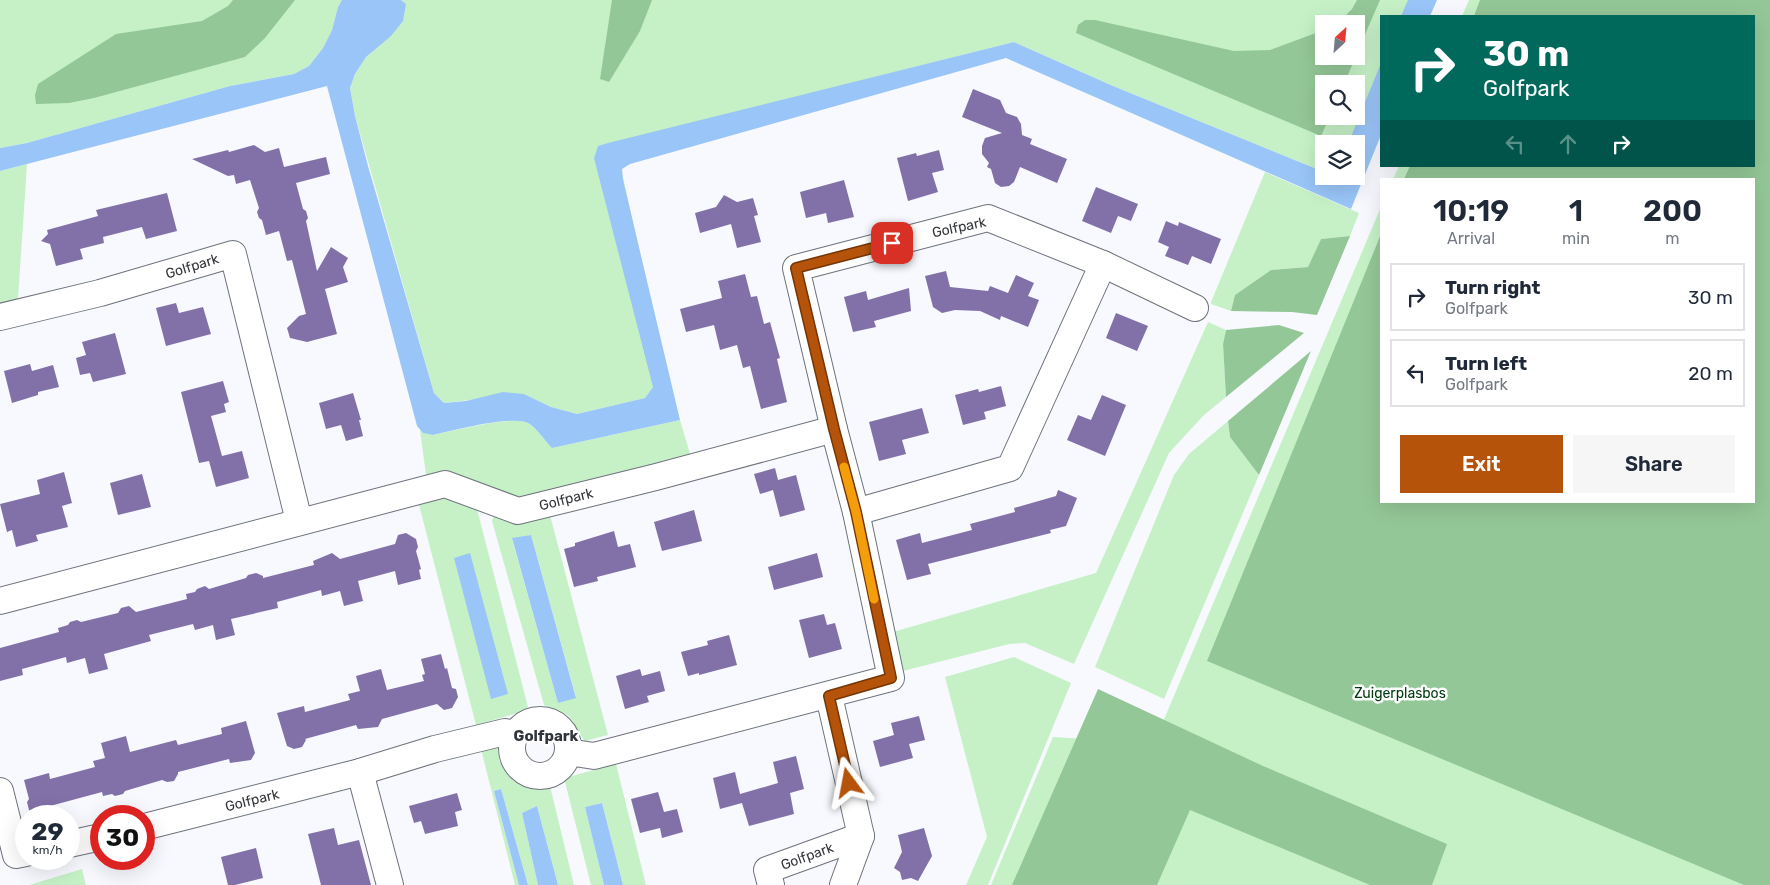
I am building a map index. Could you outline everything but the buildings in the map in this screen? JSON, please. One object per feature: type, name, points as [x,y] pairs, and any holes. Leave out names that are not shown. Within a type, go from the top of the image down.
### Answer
[{"type":"street","name":"Golfpark","points":[[568,752],[594,756],[829,696],[891,678],[856,512],[834,429],[796,268],[988,218],[1103,264],[1195,308]]},
{"type":"street","name":"Golfpark","points":[[0,317],[100,293],[232,254],[299,521]]},
{"type":"street","points":[[856,512],[1010,468],[1103,264]]},
{"type":"street","name":"Golfpark","points":[[0,601],[445,484],[518,511],[834,429]]},
{"type":"street","points":[[829,696],[861,836]]},
{"type":"street","points":[[533,720],[551,722],[565,735],[568,752],[564,762],[558,770],[548,775],[532,776],[519,767],[512,752],[514,736],[522,726],[533,720]]},
{"type":"street","name":"Golfpark","points":[[155,824],[360,772],[435,749],[505,732],[514,736]]},
{"type":"street","points":[[360,772],[390,885]]},
{"type":"street","points":[[0,791],[15,851]]},
{"type":"street","name":"Golfpark","points":[[771,885],[767,870],[861,836]]},
{"type":"street","name":"Golfpark","points":[[842,885],[861,836]]},
{"type":"green space","points":[[0,0],[342,0],[338,7],[332,30],[323,48],[309,66],[294,74],[230,86],[27,143],[0,148]]},
{"type":"green space","points":[[233,0],[295,0],[265,38],[245,57],[94,98],[69,103],[36,104],[35,95],[38,84],[116,34],[202,21],[228,6]]},
{"type":"green space","points":[[401,0],[1436,0],[1429,15],[1380,15],[1380,126],[1365,137],[1365,135],[1315,135],[1315,168],[1113,86],[1014,42],[615,142],[670,385],[653,384],[645,398],[577,414],[551,407],[524,394],[444,403],[434,393],[355,116],[350,88],[355,74],[366,57],[373,51],[406,4]]},
{"type":"green space","points":[[612,0],[652,0],[640,31],[609,82],[600,79]]},
{"type":"green space","points":[[1357,0],[1380,0],[1365,34],[1365,15],[1346,15]]},
{"type":"green space","name":"Zuigerplasbos","points":[[1469,0],[1770,0],[1770,885],[991,885],[1053,737],[1154,743],[1380,209],[1380,503],[1755,503],[1755,178],[1393,178],[1399,167],[1755,167],[1755,15],[1462,15]]},
{"type":"green space","name":"Zuigerplasbos","points":[[1480,0],[1770,0],[1770,885],[1744,885],[1207,661],[1380,236],[1380,503],[1755,503],[1755,178],[1404,178],[1410,167],[1755,167],[1755,15],[1474,15]]},
{"type":"green space","points":[[1085,20],[1095,20],[1234,51],[1270,50],[1315,33],[1315,65],[1352,65],[1348,75],[1315,75],[1315,125],[1326,125],[1321,135],[1319,135],[1076,33],[1078,25]]},
{"type":"green space","points":[[27,164],[18,299],[0,304],[0,171]]},
{"type":"green space","points":[[1265,172],[1359,213],[1350,236],[1321,239],[1308,267],[1271,270],[1235,295],[1231,311],[1211,304],[1211,302]]},
{"type":"green space","points":[[1350,236],[1317,315],[1292,312],[1231,311],[1235,295],[1271,270],[1308,267],[1321,239]]},
{"type":"green space","points":[[1208,322],[1226,330],[1223,344],[1226,397],[1203,416],[1169,453],[1074,664],[1025,643],[1009,644],[903,671],[893,632],[1096,573]]},
{"type":"green space","points":[[1279,325],[1304,333],[1226,397],[1223,344],[1226,330]]},
{"type":"green space","points":[[1311,351],[1259,475],[1230,437],[1228,421]]},
{"type":"green space","points":[[680,420],[691,457],[521,500],[445,471],[426,475],[420,430],[423,433],[433,435],[482,424],[520,421],[531,425],[552,448]]},
{"type":"green space","points":[[1228,421],[1230,437],[1259,475],[1164,699],[1095,667],[1174,475],[1189,454]]},
{"type":"green space","points":[[450,497],[477,509],[528,707],[525,711],[476,725],[418,501]]},
{"type":"green space","points":[[494,515],[550,515],[608,735],[585,741],[570,717],[544,705],[492,521]],"holes":[[[531,535],[576,697],[558,703],[512,539]]]},
{"type":"green space","points":[[1014,657],[1071,683],[988,885],[966,885],[987,837],[945,677]]},
{"type":"green space","points":[[1098,689],[1263,766],[1447,844],[1432,885],[1370,885],[1190,810],[1157,885],[1012,885]]},
{"type":"green space","points":[[500,744],[508,764],[516,775],[528,782],[550,786],[574,885],[558,885],[537,806],[522,813],[538,885],[528,885],[501,789],[494,791],[519,885],[515,885],[481,749]]},
{"type":"green space","points":[[616,764],[646,885],[623,885],[602,803],[585,807],[604,885],[591,885],[564,778]]},
{"type":"green space","points":[[82,869],[86,885],[29,885],[80,870]]},
{"type":"water","points":[[342,0],[401,0],[406,4],[403,21],[391,36],[366,57],[355,74],[350,88],[368,166],[434,393],[444,403],[466,401],[503,392],[524,394],[551,407],[577,414],[645,398],[653,387],[594,158],[598,146],[1014,42],[1113,86],[1315,168],[1315,185],[1361,185],[1351,209],[1006,58],[630,164],[622,169],[623,180],[680,420],[552,448],[531,425],[520,421],[481,424],[433,435],[423,433],[417,426],[327,86],[0,171],[0,148],[27,143],[230,86],[294,74],[309,66],[323,48],[332,30],[338,7]]},
{"type":"water","points":[[1408,0],[1437,0],[1430,15],[1401,15]]},
{"type":"water","points":[[1380,65],[1380,137],[1365,174],[1365,135],[1352,135],[1356,125],[1365,125],[1365,102]]},
{"type":"water","points":[[531,535],[576,698],[558,703],[512,538]]},
{"type":"water","points":[[470,553],[508,694],[491,699],[454,558]]},
{"type":"water","points":[[501,789],[528,885],[519,885],[494,791]]},
{"type":"water","points":[[602,803],[623,885],[604,885],[585,807]]},
{"type":"water","points":[[537,806],[558,885],[538,885],[522,813]]},
{"type":"slow traffic","points":[[844,467],[856,512],[874,599]]},
{"type":"district","name":"Golfpark","points":[[546,736]]},
{"type":"route","points":[[849,783],[829,696],[891,678],[856,512],[834,429],[796,268],[892,243]]}]
